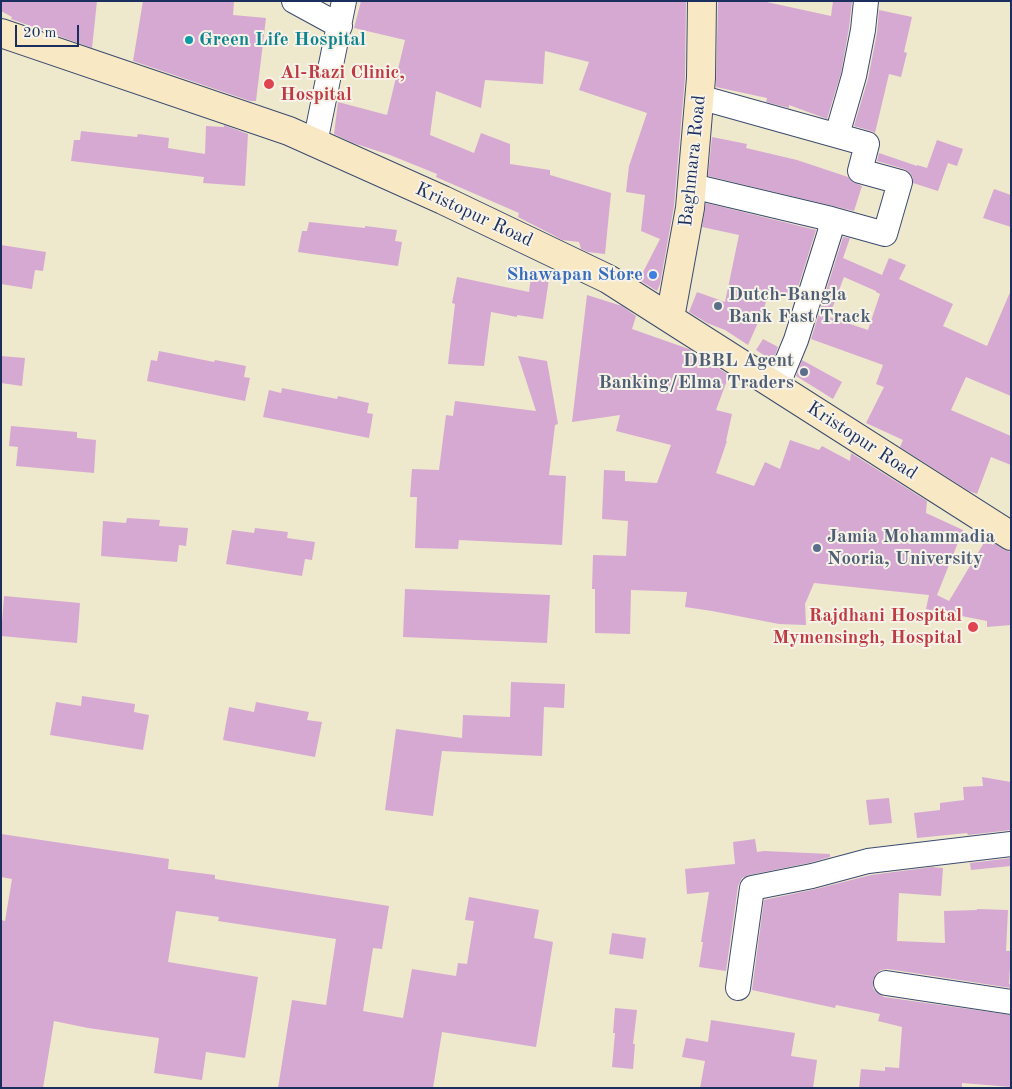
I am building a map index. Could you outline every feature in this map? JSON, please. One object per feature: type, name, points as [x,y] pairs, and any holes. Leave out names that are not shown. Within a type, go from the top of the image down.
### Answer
[{"type":"main road","name":"Baghmara Road","points":[[670,318],[690,208],[700,97],[702,1]]},
{"type":"main road","name":"Kristopur Road","points":[[1,33],[288,131],[443,200],[608,279],[1011,536]]},
{"type":"street","points":[[294,1],[340,26]]},
{"type":"street","points":[[315,143],[344,1]]},
{"type":"street","points":[[837,135],[854,76],[866,1]]},
{"type":"street","points":[[692,186],[832,219],[886,234],[900,182],[860,171],[867,144],[700,97]]},
{"type":"street","points":[[777,386],[796,340],[830,232],[832,219]]},
{"type":"street","points":[[738,988],[752,888],[812,876],[868,861],[1011,844]]},
{"type":"street","points":[[886,983],[1011,1002]]},
{"type":"building","points":[[1,1],[97,1],[92,48],[11,19],[12,17],[1,11]]},
{"type":"building","points":[[143,1],[234,1],[233,15],[266,18],[256,101],[250,101],[133,61]]},
{"type":"building","points":[[361,1],[686,1],[685,77],[674,206],[660,284],[657,291],[639,280],[660,239],[641,231],[645,195],[626,192],[629,166],[647,113],[579,90],[589,62],[545,51],[543,84],[485,80],[481,108],[436,91],[430,135],[474,153],[481,133],[510,144],[510,164],[550,170],[550,175],[611,193],[605,254],[588,252],[581,249],[579,242],[562,240],[518,217],[519,213],[436,177],[437,174],[390,155],[353,143],[334,134],[338,102],[387,115],[405,40],[354,28]]},
{"type":"building","points":[[718,1],[762,1],[831,16],[833,1],[852,1],[841,73],[827,119],[789,105],[789,108],[766,102],[767,98],[716,87]]},
{"type":"building","points":[[879,10],[912,17],[904,52],[907,53],[901,77],[889,74],[875,133],[854,126],[868,79],[877,33]]},
{"type":"building","points":[[224,125],[248,134],[245,186],[203,183],[204,177],[71,161],[74,140],[80,140],[81,131],[137,137],[138,134],[169,138],[168,148],[205,154],[206,126],[224,127]]},
{"type":"building","points":[[712,137],[747,144],[746,148],[797,160],[848,177],[851,181],[862,186],[854,211],[708,176]]},
{"type":"building","points":[[937,140],[963,149],[957,166],[948,163],[938,191],[913,183],[910,173],[904,169],[877,161],[879,153],[927,168]]},
{"type":"building","points":[[994,189],[1011,195],[1011,227],[983,218]]},
{"type":"building","points":[[706,203],[816,230],[795,297],[770,291],[748,345],[725,330],[707,323],[689,312],[697,292],[725,302],[739,235],[702,227]]},
{"type":"building","points":[[309,222],[397,230],[395,241],[402,242],[398,266],[298,252],[302,231],[307,231]]},
{"type":"building","points":[[843,237],[850,238],[843,258],[882,275],[889,258],[906,265],[899,279],[953,304],[943,326],[987,346],[1011,290],[1011,396],[966,377],[951,410],[1011,436],[1011,465],[991,457],[977,494],[969,491],[900,447],[903,440],[866,423],[884,387],[876,384],[883,365],[811,339]],"holes":[[[844,277],[880,294],[868,330],[829,317]]]},
{"type":"building","points":[[1,245],[46,252],[43,271],[35,270],[32,289],[1,284]]},
{"type":"building","points":[[457,277],[529,292],[531,277],[549,279],[543,319],[491,312],[484,366],[448,364],[455,304],[452,303]]},
{"type":"building","points":[[587,295],[622,306],[636,316],[632,329],[691,350],[690,354],[706,360],[729,375],[716,410],[732,414],[727,441],[716,473],[754,486],[765,462],[780,469],[790,440],[819,450],[822,446],[850,461],[851,453],[927,501],[926,513],[963,530],[937,595],[949,601],[985,541],[993,545],[994,543],[1011,552],[1011,625],[987,627],[987,621],[926,609],[929,595],[814,583],[805,604],[806,625],[779,624],[685,607],[687,592],[631,590],[630,634],[595,633],[595,589],[592,589],[593,555],[626,556],[628,521],[602,519],[604,470],[625,471],[625,481],[657,483],[671,445],[616,431],[620,415],[572,422]]},
{"type":"building","points":[[763,339],[778,347],[773,361],[756,350]]},
{"type":"building","points":[[159,351],[246,366],[244,377],[250,378],[245,401],[147,381],[151,360],[157,361]]},
{"type":"building","points":[[1,356],[25,358],[22,386],[1,383]]},
{"type":"building","points":[[518,356],[547,361],[558,424],[555,425],[549,475],[566,476],[562,545],[459,540],[458,549],[415,548],[417,497],[410,497],[412,469],[439,470],[446,415],[453,416],[455,401],[536,411]]},
{"type":"building","points":[[802,360],[842,382],[833,399],[796,376]]},
{"type":"building","points":[[282,388],[337,399],[338,396],[369,403],[367,413],[373,414],[369,438],[263,417],[269,390],[281,393]]},
{"type":"building","points":[[11,426],[77,432],[77,438],[96,440],[94,473],[16,466],[18,447],[9,446]]},
{"type":"building","points":[[127,518],[160,520],[159,526],[188,528],[186,546],[179,545],[177,562],[101,556],[103,521],[126,523]]},
{"type":"building","points":[[255,528],[288,532],[287,538],[315,542],[312,560],[305,559],[302,576],[226,564],[232,530],[254,533]]},
{"type":"building","points":[[405,589],[550,595],[547,643],[403,637]]},
{"type":"building","points":[[4,596],[80,603],[77,643],[1,636]]},
{"type":"building","points":[[511,682],[565,684],[564,708],[544,707],[542,756],[442,751],[433,816],[385,810],[396,729],[462,738],[463,715],[510,717]]},
{"type":"building","points":[[82,696],[135,704],[134,712],[149,715],[143,750],[50,735],[56,702],[81,706]]},
{"type":"building","points":[[256,702],[309,712],[307,720],[322,722],[315,757],[223,740],[229,707],[254,712]]},
{"type":"building","points":[[982,777],[1011,782],[1011,830],[917,838],[914,813],[940,810],[940,803],[964,800],[963,787],[983,786]]},
{"type":"building","points":[[889,798],[892,823],[869,825],[866,800]]},
{"type":"building","points":[[1,834],[169,859],[168,869],[215,875],[215,879],[389,906],[382,949],[373,948],[363,1011],[403,1018],[412,969],[456,976],[458,963],[467,964],[474,921],[465,920],[469,897],[539,910],[534,938],[553,942],[536,1047],[442,1032],[433,1088],[278,1088],[292,1000],[326,1005],[336,939],[218,921],[219,917],[176,911],[168,962],[258,977],[245,1058],[206,1052],[202,1080],[154,1073],[159,1038],[54,1021],[43,1088],[1,1088],[1,920],[5,921],[12,879],[1,877]]},
{"type":"building","points":[[755,839],[757,852],[830,854],[830,857],[742,878],[738,886],[726,971],[699,967],[709,892],[687,894],[685,869],[735,864],[733,842]]},
{"type":"building","points":[[1011,858],[1011,866],[971,870],[970,863]]},
{"type":"building","points":[[932,867],[943,868],[941,896],[899,893],[897,941],[945,943],[944,911],[1008,910],[1006,951],[1011,951],[1009,984],[1011,984],[1011,988],[888,969],[881,970],[876,974],[873,980],[873,988],[884,997],[1011,1015],[1011,1087],[962,1083],[962,1088],[859,1088],[861,1069],[885,1071],[885,1067],[899,1068],[902,1027],[878,1021],[880,1014],[836,1005],[835,1008],[752,990],[764,900],[871,875]]},
{"type":"building","points":[[612,933],[646,938],[643,959],[609,954]]},
{"type":"building","points":[[615,1008],[637,1010],[633,1044],[635,1044],[633,1069],[612,1067]]},
{"type":"building","points":[[711,1020],[795,1033],[791,1056],[817,1060],[813,1088],[700,1088],[705,1061],[682,1057],[686,1038],[708,1042]]},
{"type":"place","name":"Green Life Hospital","points":[[189,40]]},
{"type":"place","name":"Al-Razi Clinic, Hospital","points":[[269,84]]},
{"type":"place","name":"Shawapan Store","points":[[653,275]]},
{"type":"place","name":"Dutch-Bangla Bank Fast Track","points":[[718,306]]},
{"type":"place","name":"DBBL Agent Banking/Elma Traders","points":[[804,372]]},
{"type":"place","name":"Jamia Mohammadia Nooria, University","points":[[817,548]]},
{"type":"place","name":"Rajdhani Hospital Mymensingh, Hospital","points":[[973,627]]}]
